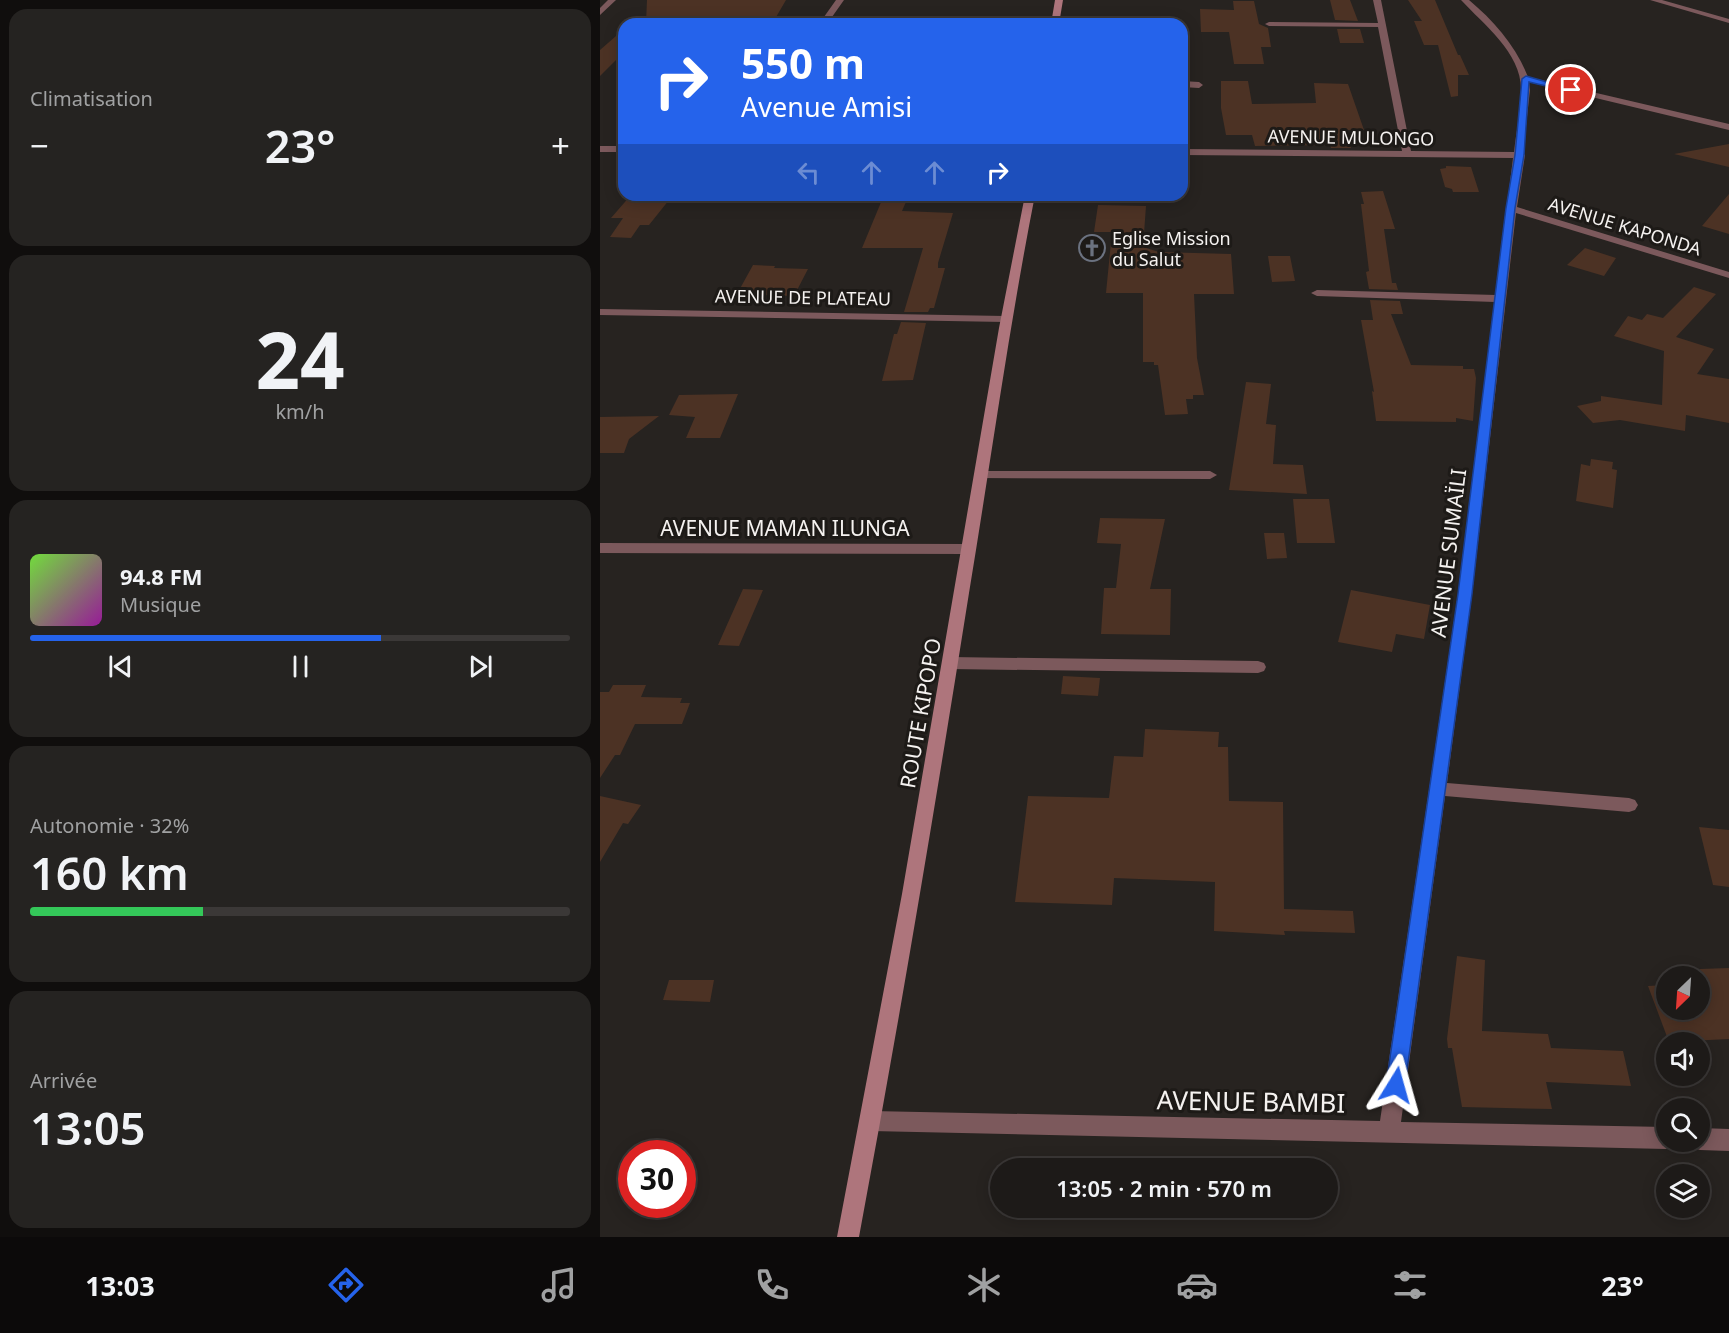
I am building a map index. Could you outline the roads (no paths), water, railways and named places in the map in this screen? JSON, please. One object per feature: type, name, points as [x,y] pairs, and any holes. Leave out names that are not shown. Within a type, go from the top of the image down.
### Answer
[{"type":"main road","points":[[1056,18],[1059,0]]},
{"type":"main road","name":"ROUTE KIPOPO","points":[[848,1237],[871,1121],[950,663],[1005,319],[1029,201]]},
{"type":"street","points":[[600,13],[612,0]]},
{"type":"street","points":[[827,18],[840,0]]},
{"type":"street","points":[[1377,0],[1407,154]]},
{"type":"street","points":[[1465,0],[1504,42],[1526,79],[1729,128]]},
{"type":"street","points":[[1654,0],[1729,21]]},
{"type":"street","points":[[1269,24],[1382,25]]},
{"type":"street","name":"AVENUE SUMAÏLI","points":[[1389,1131],[1466,583],[1511,208],[1520,155],[1526,79]]},
{"type":"street","points":[[1188,84],[1199,85]]},
{"type":"street","points":[[600,149],[618,149]]},
{"type":"street","name":"AVENUE MULONGO","points":[[1188,152],[1520,155]]},
{"type":"street","name":"AVENUE KAPONDA","points":[[1511,208],[1729,275]]},
{"type":"street","points":[[1317,293],[1501,299]]},
{"type":"street","name":"AVENUE DE PLATEAU","points":[[600,312],[1005,319]]},
{"type":"street","points":[[981,475],[1210,475]]},
{"type":"street","name":"AVENUE MAMAN ILUNGA","points":[[600,548],[969,549]]},
{"type":"street","points":[[950,663],[1258,667]]},
{"type":"street","points":[[1438,789],[1629,805]]},
{"type":"street","name":"AVENUE BAMBI","points":[[871,1121],[1656,1138]]},
{"type":"street","points":[[1710,1139],[1729,1140]]},
{"type":"place","name":"Eglise Mission du Salut","points":[[1092,248]]}]
